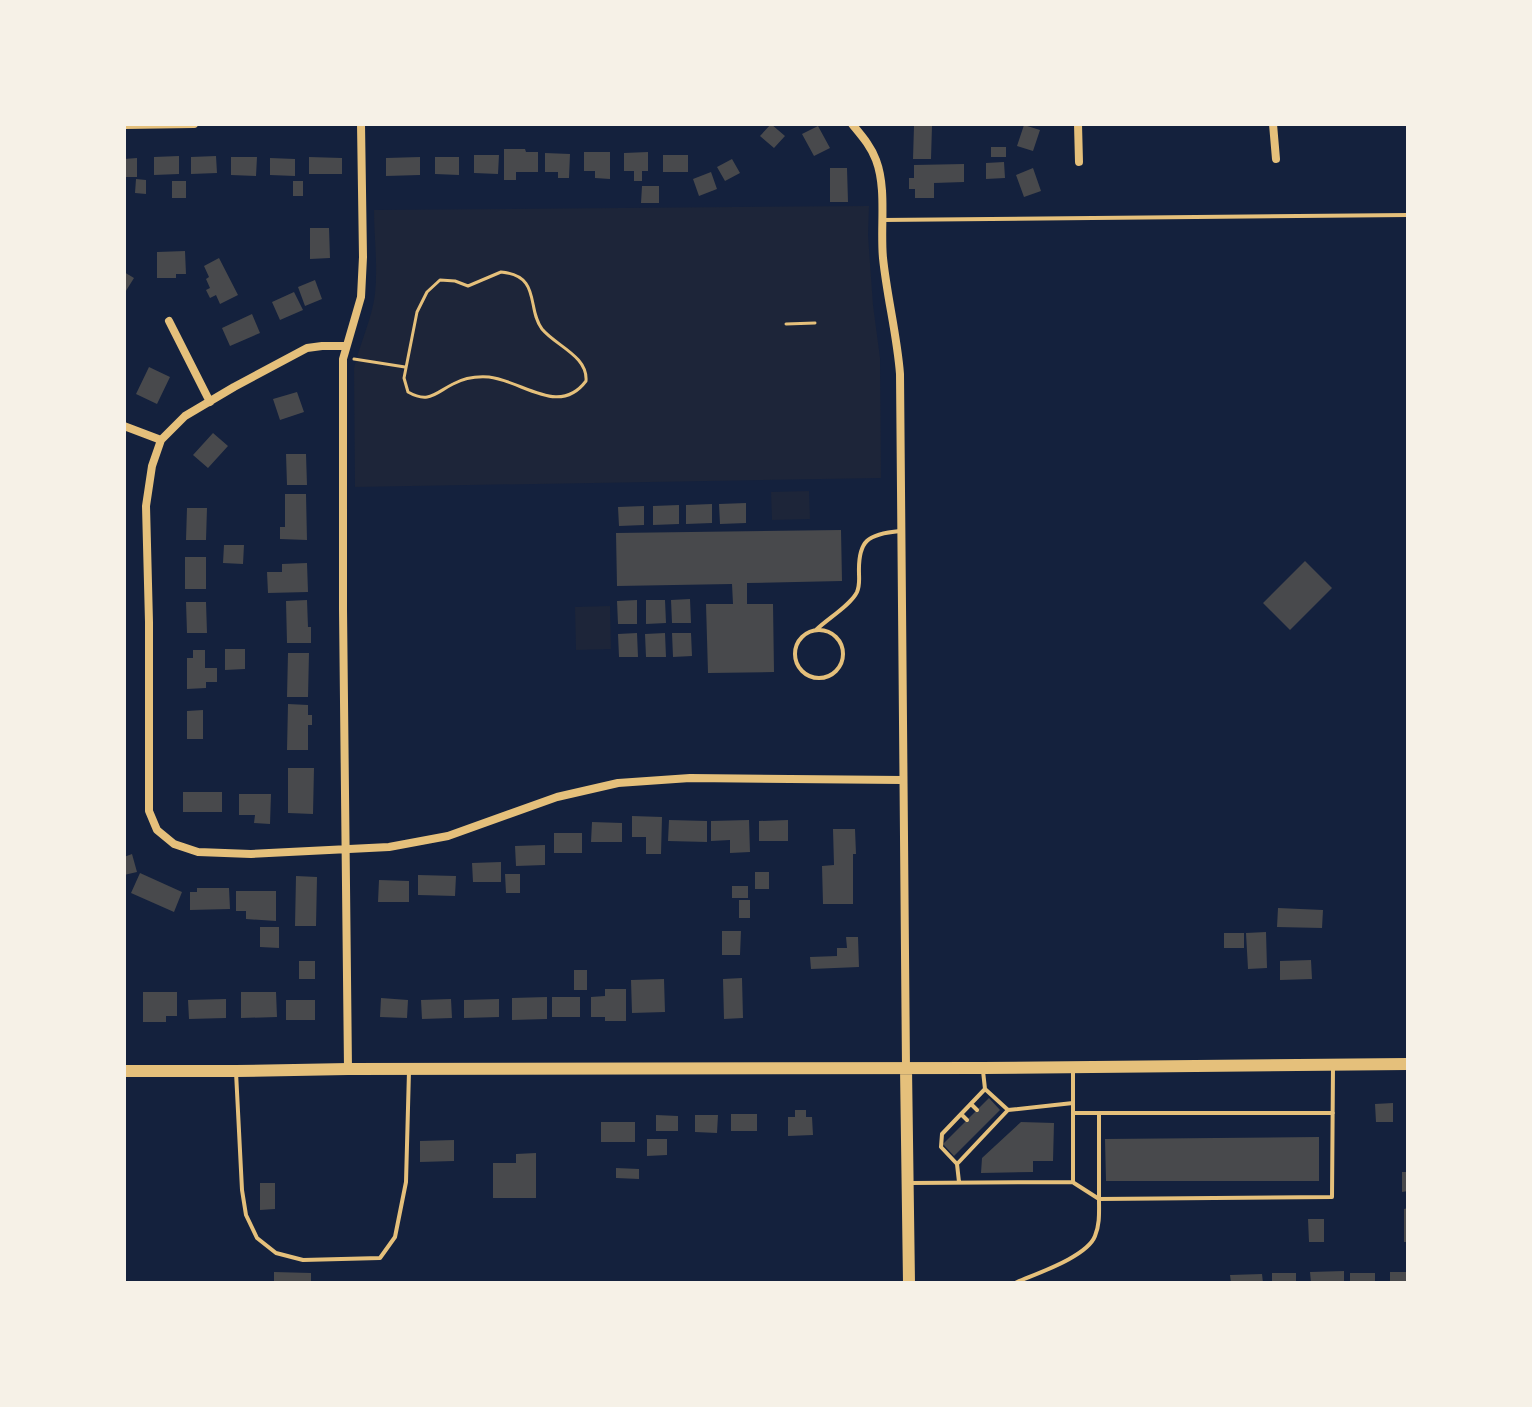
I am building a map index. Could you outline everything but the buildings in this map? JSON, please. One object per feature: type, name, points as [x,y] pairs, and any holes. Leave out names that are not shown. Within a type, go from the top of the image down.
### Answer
[{"type":"main road","points":[[124,1071],[1408,1064]]},
{"type":"main road","points":[[906,1068],[909,1283]]},
{"type":"street","points":[[124,125],[194,124]]},
{"type":"street","points":[[348,1069],[343,359],[361,297],[361,124]]},
{"type":"street","points":[[852,124],[876,159],[881,178],[883,257],[899,360],[906,1068]]},
{"type":"street","points":[[1078,124],[1079,162]]},
{"type":"street","points":[[1273,124],[1276,159]]},
{"type":"street","points":[[169,321],[210,402]]},
{"type":"street","points":[[346,346],[307,348],[185,416],[161,440],[152,466],[146,506],[149,811],[157,830],[174,844],[198,852],[251,854],[389,847],[448,836],[557,797],[618,783],[690,778],[902,780]]},
{"type":"street","points":[[124,426],[161,440]]},
{"type":"lane","points":[[882,220],[1408,215]]},
{"type":"lane","points":[[816,630],[830,632],[841,643],[843,650],[840,665],[830,676],[822,678],[800,669],[795,653],[797,645],[801,638],[816,630],[856,594],[859,556],[864,542],[875,535],[902,531]]},
{"type":"lane","points":[[909,1183],[1073,1182],[1099,1199],[1332,1197],[1333,1065]]},
{"type":"lane","points":[[1073,1067],[1073,1182]]},
{"type":"lane","points":[[983,1068],[985,1089],[1008,1110]]},
{"type":"lane","points":[[236,1071],[246,1215],[257,1238],[276,1253],[303,1260],[380,1258],[395,1237],[406,1182],[409,1069]]},
{"type":"lane","points":[[959,1182],[957,1164],[941,1147],[942,1134],[985,1089]]},
{"type":"lane","points":[[957,1164],[980,1134],[1008,1110],[1073,1103]]},
{"type":"lane","points":[[971,1104],[977,1110]]},
{"type":"lane","points":[[1073,1113],[1333,1113]]},
{"type":"lane","points":[[1015,1283],[1080,1254],[1094,1240],[1099,1222],[1099,1113]]},
{"type":"lane","points":[[961,1114],[967,1120]]},
{"type":"lane","points":[[949,1126],[954,1132]]},
{"type":"path","points":[[501,272],[516,275],[527,284],[535,304],[536,318],[543,330],[576,358],[587,374],[586,381],[574,393],[560,397],[541,395],[503,380],[472,377],[450,385],[433,397],[423,398],[408,392],[405,367],[417,312],[432,285],[447,279],[468,286],[501,272]]},
{"type":"path","points":[[786,324],[815,323]]},
{"type":"path","points":[[343,359],[405,367]]},
{"type":"shaded area","points":[[869,206],[873,305],[880,358],[881,478],[355,487],[354,368],[375,294],[374,210]]},
{"type":"shaded area","points":[[809,491],[810,519],[772,520],[771,492]]},
{"type":"shaded area","points":[[610,606],[611,649],[576,650],[575,607]]}]
